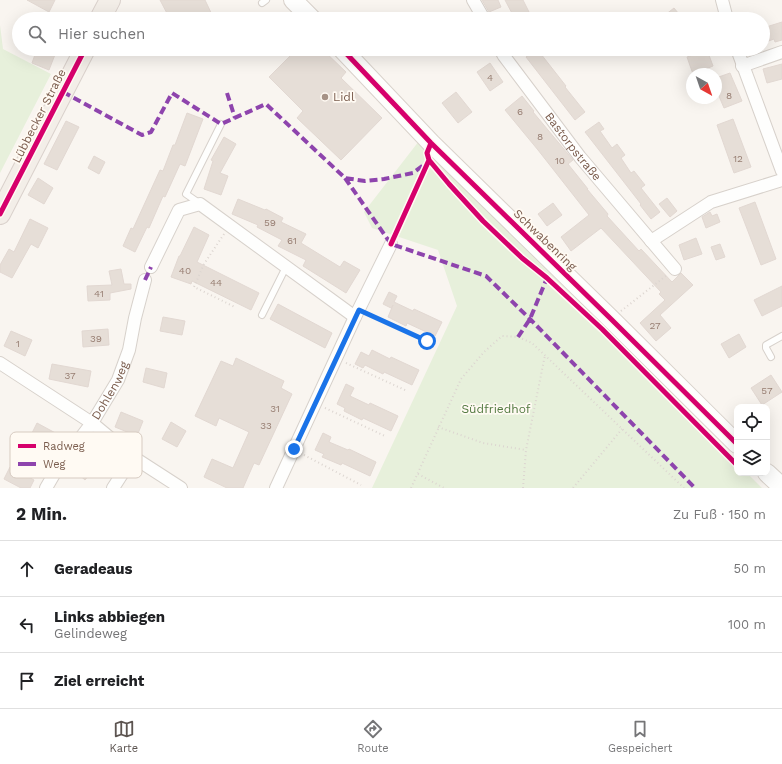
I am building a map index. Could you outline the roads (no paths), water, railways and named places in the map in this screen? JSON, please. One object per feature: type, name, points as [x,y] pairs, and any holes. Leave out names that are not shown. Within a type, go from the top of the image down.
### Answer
[{"type":"main road","points":[[104,12],[110,0]]},
{"type":"main road","name":"Lübbecker Straße","points":[[0,214],[81,56]]},
{"type":"street","points":[[293,0],[305,12]]},
{"type":"street","points":[[473,0],[480,12]]},
{"type":"street","points":[[722,0],[725,12]]},
{"type":"street","points":[[742,66],[782,52]]},
{"type":"street","name":"Schwabenring","points":[[349,56],[431,143],[612,319],[734,441]]},
{"type":"street","name":"Bastorpstraße","points":[[505,56],[580,156],[675,269]]},
{"type":"street","points":[[739,56],[782,171]]},
{"type":"street","points":[[651,241],[711,202],[782,180]]},
{"type":"street","points":[[151,266],[179,210],[200,204],[286,267],[357,313]]},
{"type":"street","points":[[276,488],[357,313],[391,244]]},
{"type":"street","name":"Dohlenweg","points":[[85,432],[118,380],[128,350],[145,280]]},
{"type":"street","points":[[0,363],[92,422],[104,432]]},
{"type":"street","points":[[142,463],[181,488]]},
{"type":"street","points":[[770,476],[782,487]]},
{"type":"street","name":"Dohlenweg","points":[[46,488],[52,478]]},
{"type":"street","points":[[113,488],[119,478]]},
{"type":"lane","points":[[200,204],[186,194],[221,124]]},
{"type":"lane","points":[[262,315],[286,267]]},
{"type":"lane","points":[[771,357],[766,345],[782,336]]},
{"type":"place","name":"Lidl","points":[[325,97]]},
{"type":"park label","name":"Südfriedhof","points":[[496,409]]}]
